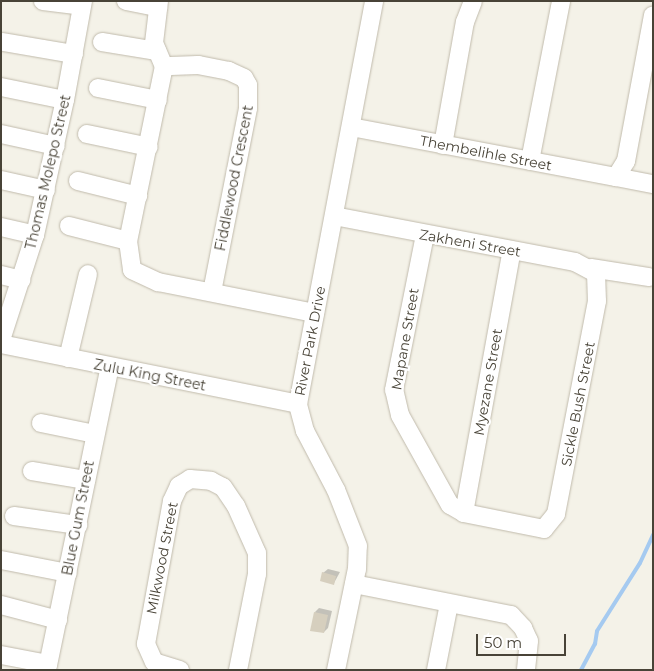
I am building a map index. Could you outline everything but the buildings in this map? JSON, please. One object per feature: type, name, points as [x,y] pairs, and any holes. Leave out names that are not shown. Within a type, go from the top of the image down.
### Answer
[{"type":"street","points":[[43,1],[82,4]]},
{"type":"street","points":[[126,1],[158,4],[154,43],[160,58],[158,100],[128,241],[129,264],[132,270],[146,279],[315,313]]},
{"type":"street","name":"River Park Drive","points":[[336,670],[358,557],[355,533],[305,431],[298,404],[374,1]]},
{"type":"street","points":[[443,145],[465,22],[473,1]]},
{"type":"street","points":[[530,161],[561,1]]},
{"type":"street","name":"Thomas Molepo Street","points":[[3,333],[35,235],[46,190],[74,54],[82,4]]},
{"type":"street","points":[[618,175],[626,161],[653,15]]},
{"type":"street","points":[[4,42],[74,54]]},
{"type":"street","points":[[102,42],[160,58]]},
{"type":"street","name":"Fiddlewood Crescent","points":[[160,58],[228,71],[244,78],[248,85],[248,108],[212,292]]},
{"type":"street","points":[[1,87],[65,100]]},
{"type":"street","points":[[98,88],[158,100]]},
{"type":"street","name":"Thembelihle Street","points":[[351,127],[530,161],[618,175],[653,184]]},
{"type":"street","points":[[1,134],[56,146]]},
{"type":"street","points":[[87,134],[149,147]]},
{"type":"street","points":[[1,180],[46,190]]},
{"type":"street","points":[[78,181],[138,196]]},
{"type":"street","name":"Zakheni Street","points":[[334,216],[575,262],[595,274],[649,278]]},
{"type":"street","points":[[68,226],[128,241]]},
{"type":"street","points":[[1,227],[35,235]]},
{"type":"street","name":"Mapane Street","points":[[425,234],[399,359],[395,403],[443,498],[464,513],[531,529],[544,529],[549,526]]},
{"type":"street","name":"Myezane Street","points":[[464,513],[512,250]]},
{"type":"street","points":[[68,358],[88,274]]},
{"type":"street","name":"Sickle Bush Street","points":[[549,526],[556,514],[598,301],[595,274]]},
{"type":"street","points":[[1,275],[21,280]]},
{"type":"street","name":"Zulu King Street","points":[[3,333],[68,358],[298,404]]},
{"type":"street","name":"Blue Gum Street","points":[[48,667],[110,367]]},
{"type":"street","points":[[41,423],[95,434]]},
{"type":"street","points":[[32,471],[86,480]]},
{"type":"street","name":"Milkwood Street","points":[[180,670],[154,662],[146,644],[172,501],[179,486],[190,478],[211,481],[223,487],[236,506],[257,553],[257,574],[238,670]]},
{"type":"street","points":[[14,516],[78,526]]},
{"type":"street","points":[[1,560],[68,573]]},
{"type":"street","points":[[354,584],[511,616],[523,628],[529,641],[526,670]]},
{"type":"street","points":[[436,670],[449,604]]},
{"type":"street","points":[[1,605],[58,620]]},
{"type":"street","points":[[1,655],[48,667]]},
{"type":"waterway","points":[[581,670],[595,644],[597,631],[640,563],[653,535]]}]
